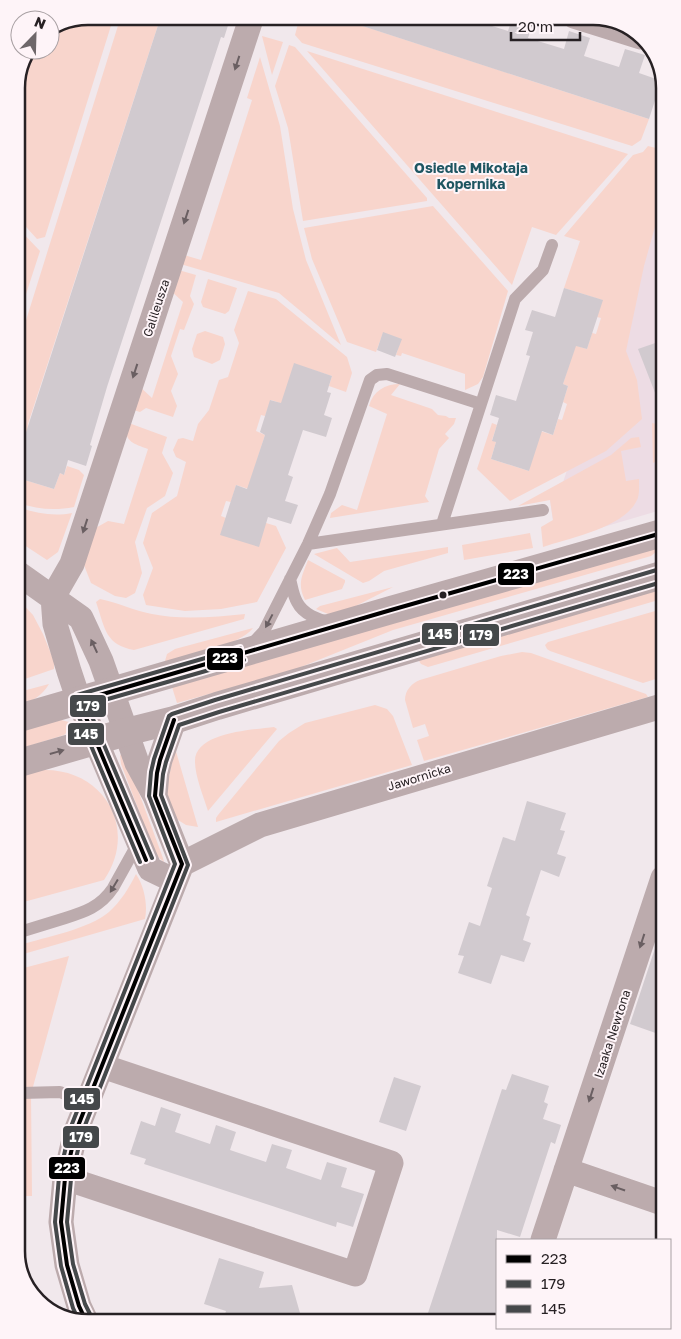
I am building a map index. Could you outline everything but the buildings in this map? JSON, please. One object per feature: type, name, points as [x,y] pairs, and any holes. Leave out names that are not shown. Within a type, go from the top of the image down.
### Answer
[{"type":"street","name":"Galileusza","points":[[53,597],[72,564],[249,25]]},
{"type":"street","points":[[25,716],[656,535]]},
{"type":"street","points":[[25,760],[174,720],[656,577]]},
{"type":"street","points":[[25,579],[81,618],[101,662],[137,763],[155,796],[179,872],[76,1131],[65,1178],[61,1222],[67,1265],[83,1314]]},
{"type":"street","points":[[53,597],[55,624],[68,671],[138,843],[150,869],[179,872]]},
{"type":"street","name":"Jawornicka","points":[[179,872],[260,825],[656,708]]},
{"type":"street","points":[[155,796],[160,760],[174,720]]},
{"type":"street","name":"Izaaka Newtona","points":[[543,1239],[656,906]]},
{"type":"street","points":[[65,1178],[355,1274],[391,1163],[102,1066]]},
{"type":"street","points":[[566,1170],[656,1201]]},
{"type":"lane","points":[[442,524],[515,299],[544,270],[552,244]]},
{"type":"lane","points":[[237,655],[254,643],[264,631],[308,544],[330,494],[370,380],[377,375],[387,374],[481,404]]},
{"type":"lane","points":[[308,544],[544,510]]},
{"type":"lane","points":[[290,579],[296,601],[308,614],[328,622],[352,621]]},
{"type":"lane","points":[[25,930],[86,912],[99,904],[113,888],[138,843]]},
{"type":"lane","points":[[25,1093],[60,1092],[87,1103]]},
{"type":"shaded area","points":[[111,25],[45,237],[37,239],[25,226],[25,84],[32,60],[60,60],[60,32],[76,26]]},
{"type":"shaded area","points":[[118,25],[158,25],[28,424],[27,444],[25,444],[25,324]]},
{"type":"shaded area","points":[[298,25],[360,25],[649,119],[641,140],[632,146],[302,43],[295,35]]},
{"type":"shaded area","points":[[262,36],[283,42],[272,75]]},
{"type":"shaded area","points":[[289,45],[295,47],[427,198],[427,201],[303,221],[288,128],[275,86]]},
{"type":"shaded area","points":[[307,51],[628,154],[556,235],[532,227],[512,285]]},
{"type":"shaded area","points":[[260,57],[280,126],[293,209],[306,260],[341,345],[279,293],[177,263],[184,255],[201,260],[252,100],[247,98]]},
{"type":"shaded area","points":[[648,146],[656,148],[656,223],[644,266],[626,351],[637,380],[642,419],[606,451],[510,501],[477,469],[492,423],[497,425],[492,440],[496,442],[491,459],[529,471],[537,430],[553,435],[558,419],[562,420],[567,404],[563,402],[568,386],[563,384],[573,352],[571,344],[587,349],[592,333],[596,334],[601,318],[597,317],[602,300],[564,288],[580,241],[564,236],[633,155],[643,152]]},
{"type":"shaded area","points":[[656,200],[656,511],[556,541],[550,500],[558,498]]},
{"type":"shaded area","points":[[433,206],[508,291],[483,377],[478,384],[465,390],[465,374],[402,353],[401,356],[396,355],[401,339],[383,333],[376,352],[347,342],[312,259],[304,228]]},
{"type":"shaded area","points":[[25,235],[40,251],[25,297]]},
{"type":"shaded area","points":[[175,269],[196,275],[190,296],[194,304],[184,330],[180,329],[171,356],[178,374],[171,391],[177,406],[173,417],[146,408],[140,412],[130,409],[138,385],[152,398],[183,302],[168,288]]},
{"type":"shaded area","points":[[208,279],[237,288],[229,311],[225,314],[203,307],[201,302]]},
{"type":"shaded area","points":[[248,291],[276,299],[347,357],[352,373],[346,392],[329,386],[332,376],[294,364],[286,405],[271,400],[265,416],[261,415],[256,431],[265,435],[250,482],[252,490],[236,485],[231,502],[226,501],[221,516],[276,526],[286,548],[257,602],[221,609],[185,611],[146,605],[143,595],[153,568],[143,543],[152,513],[177,496],[186,462],[176,457],[173,450],[178,439],[183,438],[193,441],[198,424],[209,410],[219,380],[228,377],[239,343],[234,330]]},
{"type":"shaded area","points":[[205,331],[223,337],[225,344],[220,360],[212,364],[194,357],[192,349],[197,334]]},
{"type":"shaded area","points":[[400,384],[391,395],[432,409],[438,415],[456,418],[454,424],[445,434],[449,438],[439,449],[425,496],[429,502],[330,518],[331,513],[342,505],[357,510],[387,414],[369,406],[373,396],[380,389],[389,385]]},
{"type":"shaded area","points":[[126,422],[167,437],[162,453],[173,473],[165,496],[147,508],[135,542],[142,573],[135,593],[126,598],[115,596],[91,583],[82,560],[92,530],[108,521],[124,524],[148,449],[130,441],[126,434]]},
{"type":"shaded area","points":[[652,423],[656,424],[656,462],[653,463]]},
{"type":"shaded area","points":[[639,437],[641,447],[621,451],[626,481],[639,479],[638,497],[629,511],[619,519],[594,531],[543,547],[541,527],[553,520],[550,500],[518,506],[611,455],[631,438]]},
{"type":"shaded area","points":[[67,466],[79,470],[84,475],[74,507],[46,509],[25,505],[25,480],[54,489],[60,473],[64,475]]},
{"type":"shaded area","points":[[25,509],[45,514],[72,513],[58,552],[47,560],[25,546]]},
{"type":"shaded area","points":[[530,533],[533,548],[464,560],[462,545]]},
{"type":"shaded area","points":[[448,547],[448,553],[384,571],[363,583],[314,554],[337,548],[350,562]]},
{"type":"shaded area","points":[[656,547],[656,552],[651,556],[393,630],[291,671],[177,703],[172,687]]},
{"type":"shaded area","points":[[308,560],[345,580],[342,589],[305,600],[301,585],[302,575]]},
{"type":"shaded area","points":[[393,587],[344,612],[328,614],[316,609],[320,606]]},
{"type":"shaded area","points":[[656,590],[656,601],[428,667],[419,661]]},
{"type":"shaded area","points":[[100,599],[145,613],[163,616],[198,617],[245,614],[244,619],[134,650],[118,644],[108,635],[96,602]]},
{"type":"shaded area","points":[[25,606],[33,615],[43,634],[54,661],[54,669],[25,679]]},
{"type":"shaded area","points":[[656,611],[656,679],[643,683],[550,651],[545,645],[548,642]]},
{"type":"shaded area","points":[[253,628],[237,640],[226,645],[166,664],[167,654],[175,649]]},
{"type":"shaded area","points":[[522,652],[531,653],[646,694],[648,697],[424,761],[417,740],[429,736],[425,724],[413,728],[405,700],[406,693],[410,687],[420,680],[501,656]]},
{"type":"shaded area","points":[[49,684],[36,698],[25,703],[25,690]]},
{"type":"shaded area","points":[[375,705],[387,709],[393,716],[412,765],[216,822],[218,815],[279,741],[289,733],[305,723]]},
{"type":"shaded area","points":[[61,720],[69,722],[70,726],[70,730],[64,735],[25,747],[25,729]]},
{"type":"shaded area","points":[[274,727],[277,729],[208,811],[196,774],[195,762],[197,752],[204,744],[226,734]]},
{"type":"shaded area","points":[[175,748],[198,827],[186,825],[178,820],[166,791]]},
{"type":"shaded area","points":[[121,754],[125,755],[164,862],[153,848],[121,764]]},
{"type":"shaded area","points":[[42,770],[64,772],[83,779],[98,790],[109,805],[116,822],[118,841],[114,861],[104,880],[25,902],[25,774]]},
{"type":"shaded area","points":[[136,874],[145,895],[145,919],[25,954],[25,944],[79,928],[100,918],[109,912],[128,889]]},
{"type":"shaded area","points":[[69,956],[31,1094],[32,1196],[25,1196],[25,968]]},
{"type":"transit line","name":"223","points":[[79,701],[656,535]]},
{"type":"transit line","name":"145","points":[[75,1313],[61,1266],[55,1222],[59,1177],[70,1129],[175,864],[149,796],[154,759],[169,716],[215,700],[656,570]]},
{"type":"transit line","name":"179","points":[[90,1314],[85,1304],[73,1264],[67,1222],[71,1179],[82,1133],[188,865],[161,795],[166,762],[179,725],[656,584]]},
{"type":"transit line","name":"145","points":[[140,862],[73,703],[73,699],[77,695],[240,648]]},
{"type":"transit line","name":"179","points":[[152,858],[87,705],[244,660]]},
{"type":"transit line","name":"223","points":[[79,701],[146,860]]},
{"type":"transit line","name":"223","points":[[83,1314],[67,1265],[61,1222],[65,1178],[76,1131],[182,864],[155,796],[160,760],[174,720]]},
{"type":"district","name":"Osiedle Mikołaja Kopernika","points":[[471,176]]}]
